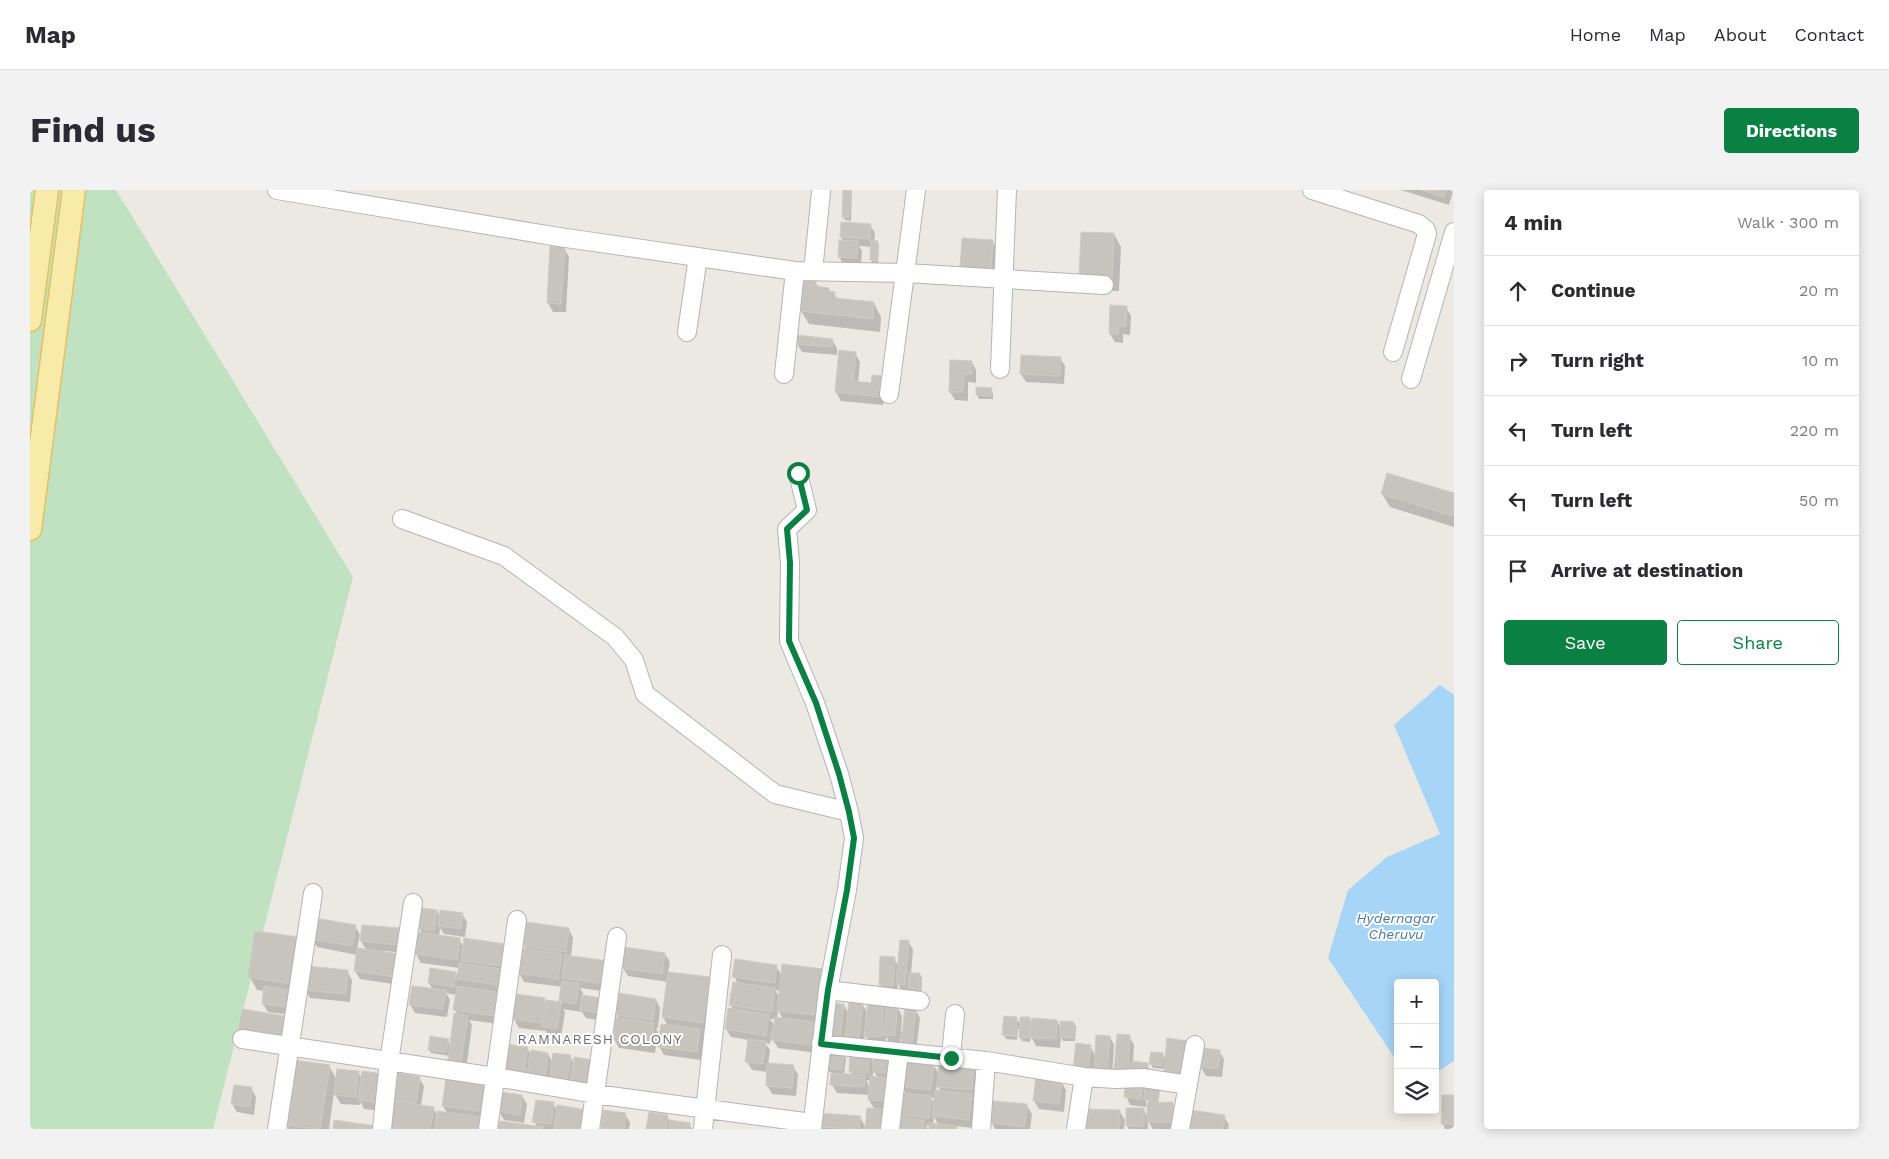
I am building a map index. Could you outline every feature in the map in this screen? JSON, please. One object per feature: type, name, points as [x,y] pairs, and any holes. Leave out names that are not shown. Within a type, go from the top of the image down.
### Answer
[{"type":"main road","points":[[30,320],[47,190]]},
{"type":"main road","points":[[30,529],[74,190]]},
{"type":"street","points":[[277,190],[318,193],[558,237],[795,271],[906,273],[1104,285]]},
{"type":"street","points":[[889,394],[916,190]]},
{"type":"street","points":[[1000,369],[1007,190]]},
{"type":"street","points":[[1312,190],[1419,224],[1426,230],[1393,352]]},
{"type":"street","points":[[813,271],[821,192]]},
{"type":"street","points":[[1411,379],[1454,232]]},
{"type":"street","points":[[687,332],[698,257]]},
{"type":"street","points":[[784,374],[795,271]]},
{"type":"street","points":[[242,1039],[812,1126],[828,990],[847,890],[854,838],[839,774],[816,703],[789,641],[790,563],[787,529],[807,510],[798,473]]},
{"type":"street","points":[[402,519],[504,556],[607,631],[615,637],[634,660],[644,694],[774,794],[849,812]]},
{"type":"street","points":[[277,1129],[313,894]]},
{"type":"street","points":[[382,1129],[389,1062],[413,903]]},
{"type":"street","points":[[488,1129],[517,920]]},
{"type":"street","points":[[590,1129],[617,938]]},
{"type":"street","points":[[703,1129],[722,956]]},
{"type":"street","points":[[828,990],[920,1000]]},
{"type":"street","points":[[951,1058],[955,1014]]},
{"type":"street","points":[[821,1044],[986,1061],[1084,1076],[1116,1079],[1143,1078],[1188,1084]]},
{"type":"street","points":[[1180,1129],[1194,1045]]},
{"type":"street","points":[[890,1129],[899,1052]]},
{"type":"street","points":[[981,1129],[986,1061]]},
{"type":"street","points":[[1076,1129],[1084,1076]]},
{"type":"green space","points":[[30,190],[116,190],[353,577],[213,1129],[30,1129]]},
{"type":"water","name":"Hydernagar Cheruvu","points":[[1440,685],[1454,695],[1454,1061],[1439,1070],[1439,979],[1394,979],[1394,1057],[1328,958],[1348,890],[1387,857],[1440,834],[1394,725]]},
{"type":"building","points":[[843,190],[851,190],[849,217],[842,217]]},
{"type":"building","points":[[1421,190],[1446,190],[1444,197]]},
{"type":"building","points":[[841,222],[871,224],[870,239],[840,237]]},
{"type":"building","points":[[1081,232],[1114,233],[1112,279],[1079,277]]},
{"type":"building","points":[[962,238],[993,240],[991,269],[960,267]]},
{"type":"building","points":[[839,240],[858,241],[857,258],[838,257]]},
{"type":"building","points":[[871,240],[878,241],[877,261],[870,260]]},
{"type":"building","points":[[550,246],[565,247],[561,304],[547,303]]},
{"type":"building","points":[[803,279],[816,281],[815,286],[829,288],[829,291],[835,292],[834,298],[874,302],[873,319],[800,311]]},
{"type":"building","points":[[1110,305],[1127,306],[1126,326],[1119,326],[1118,334],[1109,334]]},
{"type":"building","points":[[796,335],[833,339],[832,347],[796,344]]},
{"type":"building","points":[[839,350],[856,352],[853,381],[871,383],[872,375],[881,376],[879,397],[835,392]]},
{"type":"building","points":[[1021,355],[1061,357],[1060,376],[1020,374]]},
{"type":"building","points":[[950,360],[972,361],[972,374],[964,374],[963,392],[949,392]]},
{"type":"building","points":[[976,387],[992,388],[991,396],[976,395]]},
{"type":"building","points":[[1387,473],[1454,493],[1453,516],[1381,494]]},
{"type":"building","points":[[421,908],[437,910],[434,931],[418,928]]},
{"type":"building","points":[[440,910],[463,913],[461,929],[438,926]]},
{"type":"building","points":[[315,918],[356,925],[352,946],[311,939]]},
{"type":"building","points":[[526,922],[569,928],[566,952],[523,946]]},
{"type":"building","points":[[362,925],[399,928],[398,945],[360,941]]},
{"type":"building","points":[[255,931],[299,937],[292,984],[248,977]]},
{"type":"building","points":[[418,932],[460,938],[457,960],[415,954]]},
{"type":"building","points":[[464,938],[505,944],[502,966],[461,961]]},
{"type":"building","points":[[900,940],[909,940],[905,985],[896,984]]},
{"type":"building","points":[[624,947],[665,953],[662,974],[621,968]]},
{"type":"building","points":[[357,948],[399,954],[395,977],[354,971]]},
{"type":"building","points":[[521,948],[562,954],[558,979],[517,973]]},
{"type":"building","points":[[565,955],[608,961],[605,984],[562,978]]},
{"type":"building","points":[[880,956],[895,957],[893,986],[879,985]]},
{"type":"building","points":[[735,959],[777,965],[775,983],[732,977]]},
{"type":"building","points":[[459,963],[501,969],[499,985],[457,979]]},
{"type":"building","points":[[782,964],[823,969],[818,1015],[777,1011]]},
{"type":"building","points":[[306,966],[348,970],[346,994],[304,990]]},
{"type":"building","points":[[430,968],[456,972],[454,987],[428,983]]},
{"type":"building","points":[[668,972],[710,977],[703,1023],[662,1017]]},
{"type":"building","points":[[909,973],[920,973],[920,993],[908,992]]},
{"type":"building","points":[[562,981],[579,983],[576,1004],[559,1001]]},
{"type":"building","points":[[733,982],[775,988],[772,1012],[729,1005]]},
{"type":"building","points":[[264,986],[289,990],[287,1007],[262,1004]]},
{"type":"building","points":[[412,986],[446,990],[443,1009],[409,1005]]},
{"type":"building","points":[[457,986],[497,992],[493,1016],[453,1010]]},
{"type":"building","points":[[619,993],[656,999],[653,1020],[616,1015]]},
{"type":"building","points":[[516,994],[545,998],[541,1023],[512,1019]]},
{"type":"building","points":[[582,995],[606,999],[604,1014],[580,1010]]},
{"type":"building","points":[[546,1000],[561,1002],[557,1029],[542,1027]]},
{"type":"building","points":[[868,1000],[884,1001],[881,1037],[864,1036]]},
{"type":"building","points":[[849,1001],[863,1002],[859,1038],[845,1037]]},
{"type":"building","points":[[833,1003],[844,1004],[840,1040],[829,1039]]},
{"type":"building","points":[[887,1005],[898,1006],[895,1036],[883,1035]]},
{"type":"building","points":[[905,1007],[916,1008],[912,1043],[901,1042]]},
{"type":"building","points":[[728,1008],[769,1015],[766,1036],[725,1029]]},
{"type":"building","points":[[242,1009],[285,1016],[281,1039],[238,1032]]},
{"type":"building","points":[[454,1013],[468,1016],[461,1062],[448,1060]]},
{"type":"building","points":[[1004,1016],[1017,1017],[1016,1036],[1002,1035]]},
{"type":"building","points":[[616,1017],[654,1023],[651,1045],[613,1040]]},
{"type":"building","points":[[775,1017],[815,1022],[812,1045],[771,1040]]},
{"type":"building","points":[[1020,1017],[1030,1017],[1029,1038],[1019,1038]]},
{"type":"building","points":[[1032,1018],[1057,1020],[1056,1039],[1030,1038]]},
{"type":"building","points":[[1060,1021],[1074,1022],[1074,1038],[1060,1037]]},
{"type":"building","points":[[661,1024],[700,1029],[697,1052],[658,1047]]},
{"type":"building","points":[[1117,1034],[1130,1035],[1128,1072],[1114,1071]]},
{"type":"building","points":[[1096,1035],[1110,1036],[1107,1071],[1094,1070]]},
{"type":"building","points":[[430,1036],[449,1039],[446,1052],[428,1050]]},
{"type":"building","points":[[1167,1038],[1187,1041],[1183,1074],[1164,1072]]},
{"type":"building","points":[[748,1039],[766,1041],[763,1064],[745,1062]]},
{"type":"building","points":[[1076,1043],[1091,1045],[1088,1071],[1073,1069]]},
{"type":"building","points":[[507,1044],[528,1047],[524,1073],[503,1070]]},
{"type":"building","points":[[1202,1048],[1220,1050],[1218,1069],[1200,1067]]},
{"type":"building","points":[[531,1050],[548,1053],[545,1077],[527,1075]]},
{"type":"building","points":[[827,1052],[844,1053],[842,1070],[825,1068]]},
{"type":"building","points":[[874,1052],[896,1054],[894,1074],[873,1072]]},
{"type":"building","points":[[1151,1052],[1163,1053],[1162,1066],[1149,1064]]},
{"type":"building","points":[[553,1053],[571,1055],[567,1079],[550,1077]]},
{"type":"building","points":[[850,1053],[870,1054],[868,1073],[849,1072]]},
{"type":"building","points":[[574,1057],[593,1060],[590,1084],[570,1081]]},
{"type":"building","points":[[294,1060],[330,1065],[320,1129],[285,1125]]},
{"type":"building","points":[[904,1060],[934,1063],[931,1090],[901,1087]]},
{"type":"building","points":[[1131,1061],[1148,1063],[1147,1074],[1130,1072]]},
{"type":"building","points":[[767,1063],[794,1065],[792,1088],[766,1086]]},
{"type":"building","points":[[939,1063],[974,1066],[972,1090],[937,1087]]},
{"type":"building","points":[[337,1069],[359,1071],[356,1097],[334,1095]]},
{"type":"building","points":[[362,1071],[382,1074],[379,1103],[358,1100]]},
{"type":"building","points":[[398,1073],[420,1077],[416,1103],[394,1100]]},
{"type":"building","points":[[831,1073],[865,1075],[864,1087],[830,1085]]},
{"type":"building","points":[[870,1076],[886,1078],[883,1101],[868,1100]]},
{"type":"building","points":[[1036,1077],[1062,1080],[1059,1104],[1033,1101]]},
{"type":"building","points":[[446,1078],[489,1084],[485,1112],[442,1106]]},
{"type":"building","points":[[1126,1079],[1143,1081],[1141,1099],[1124,1097]]},
{"type":"building","points":[[1146,1082],[1158,1083],[1157,1101],[1144,1100]]},
{"type":"building","points":[[234,1085],[252,1087],[250,1107],[231,1104]]},
{"type":"building","points":[[935,1090],[972,1094],[969,1120],[932,1116]]},
{"type":"building","points":[[501,1092],[522,1095],[520,1115],[498,1111]]},
{"type":"building","points":[[901,1093],[931,1096],[929,1118],[899,1115]]},
{"type":"building","points":[[1442,1095],[1454,1095],[1454,1124],[1441,1124]]},
{"type":"building","points":[[536,1100],[554,1102],[551,1124],[532,1122]]},
{"type":"building","points":[[394,1101],[434,1107],[430,1129],[390,1129]]},
{"type":"building","points":[[993,1101],[1027,1104],[1025,1127],[991,1123]]},
{"type":"building","points":[[1173,1102],[1173,1122],[1147,1122],[1147,1103]]},
{"type":"building","points":[[557,1105],[587,1110],[584,1129],[554,1129]]},
{"type":"building","points":[[867,1108],[884,1109],[882,1129],[865,1129]]},
{"type":"building","points":[[1126,1108],[1144,1108],[1144,1126],[1126,1126]]},
{"type":"building","points":[[1083,1109],[1120,1110],[1119,1129],[1082,1129]]},
{"type":"building","points":[[603,1110],[626,1113],[624,1129],[601,1129]]},
{"type":"building","points":[[1190,1110],[1225,1115],[1223,1129],[1187,1129]]},
{"type":"building","points":[[437,1111],[480,1117],[478,1129],[435,1129]]},
{"type":"building","points":[[649,1112],[668,1115],[666,1129],[646,1129]]},
{"type":"building","points":[[819,1113],[861,1116],[859,1129],[818,1127]]},
{"type":"building","points":[[896,1117],[924,1120],[923,1129],[895,1129]]},
{"type":"building","points":[[334,1120],[376,1126],[375,1129],[333,1129]]},
{"type":"building","points":[[670,1120],[690,1123],[689,1129],[669,1129]]},
{"type":"building","points":[[500,1121],[543,1127],[542,1129],[498,1129]]},
{"type":"building","points":[[929,1123],[957,1126],[957,1129],[929,1129]]},
{"type":"district","name":"RAMNARESH COLONY","points":[[600,1039]]},
{"type":"route","points":[[798,473],[807,510],[787,529],[790,563],[789,641],[816,703],[839,774],[854,838],[847,890],[828,990],[821,1044],[951,1058]]}]
